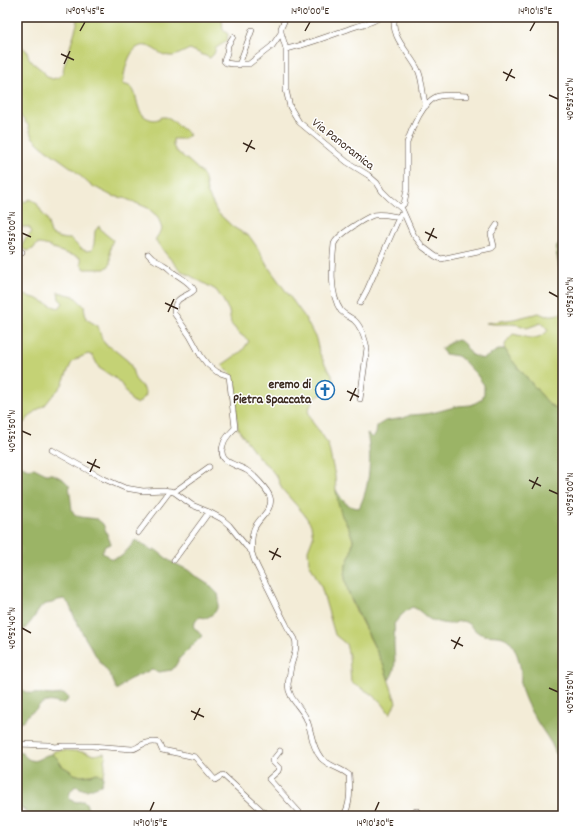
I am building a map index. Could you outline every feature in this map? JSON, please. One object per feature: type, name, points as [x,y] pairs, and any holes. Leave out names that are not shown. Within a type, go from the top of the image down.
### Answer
[{"type":"street","points":[[233,37],[227,46],[227,53],[224,61],[230,64],[250,63],[272,46],[281,33],[281,28],[286,17]]},
{"type":"street","points":[[286,49],[303,45],[380,17]]},
{"type":"street","points":[[395,17],[395,33],[418,69],[426,106]]},
{"type":"street","points":[[239,64],[252,30]]},
{"type":"street","name":"Via Panoramica","points":[[281,33],[286,49],[286,90],[290,107],[299,122],[347,162],[377,183],[382,191],[401,208]]},
{"type":"street","points":[[360,302],[367,290],[404,204],[407,144],[414,126],[426,106],[434,98],[438,96],[467,96]]},
{"type":"street","points":[[401,208],[409,222],[411,230],[423,247],[441,259],[492,248],[494,246],[491,234],[497,225]]},
{"type":"street","points":[[360,399],[367,348],[366,342],[356,323],[342,312],[336,298],[332,280],[334,244],[337,239],[346,232],[365,219],[374,215],[399,217]]},
{"type":"street","points":[[17,249],[22,252]]},
{"type":"street","points":[[148,254],[153,260],[165,265],[193,287],[193,292],[181,298],[176,305],[174,313],[190,336],[200,356],[217,372],[229,376],[235,428],[224,441],[222,453],[226,461],[248,471],[266,488],[270,497],[269,508],[254,529],[252,551],[259,570],[295,640],[296,647],[288,684],[289,692],[306,718],[318,754],[322,759],[349,775],[349,804],[348,810],[343,816]]},
{"type":"street","points":[[52,450],[102,478],[125,488],[143,491],[172,491],[192,505],[222,519],[252,551]]},
{"type":"street","points":[[138,533],[172,491],[209,467]]},
{"type":"street","points":[[174,560],[208,512]]},
{"type":"street","points":[[17,744],[48,745],[55,747],[92,746],[132,750],[153,742],[159,743],[162,750],[196,757],[215,780],[223,775],[268,816]]},
{"type":"street","points":[[280,751],[272,761],[279,768],[278,771],[269,779],[299,812],[300,816]]},
{"type":"street","points":[[400,816],[417,811],[420,816]]},
{"type":"green space","points":[[70,17],[222,17],[223,30],[228,34],[227,41],[216,48],[214,54],[210,58],[190,49],[177,55],[167,56],[153,48],[141,46],[132,53],[129,59],[126,66],[123,84],[132,88],[136,95],[139,108],[144,116],[153,120],[167,117],[189,135],[184,139],[173,139],[173,146],[176,151],[202,173],[205,179],[207,192],[217,212],[233,227],[250,237],[257,247],[269,268],[304,316],[316,339],[319,352],[332,375],[336,388],[314,398],[308,411],[313,423],[328,444],[342,516],[349,528],[353,540],[351,553],[346,565],[345,578],[353,605],[383,664],[396,702],[390,714],[382,703],[373,695],[351,682],[349,656],[346,644],[335,635],[321,586],[309,563],[308,550],[313,537],[311,525],[304,514],[282,489],[277,477],[260,459],[238,429],[232,375],[222,365],[242,351],[249,341],[231,324],[229,311],[216,290],[180,270],[155,240],[162,229],[158,217],[148,208],[124,198],[112,196],[89,184],[72,168],[41,146],[32,137],[28,125],[17,112],[17,36],[22,47],[27,51],[29,58],[43,71],[47,77],[53,79],[59,77],[63,72],[77,24],[77,19]]},
{"type":"green space","points":[[17,197],[25,202],[30,199],[36,202],[47,219],[51,234],[65,239],[71,239],[80,248],[86,251],[92,250],[95,231],[99,226],[103,232],[113,240],[110,250],[110,265],[105,269],[85,269],[81,265],[81,258],[41,244],[37,244],[33,249],[27,251],[22,248],[23,242],[32,232],[29,227],[17,227]]},
{"type":"green space","points":[[558,244],[563,246],[563,284],[556,250]]},
{"type":"green space","points":[[17,292],[59,308],[63,303],[59,299],[58,292],[74,296],[84,306],[86,319],[98,326],[105,344],[128,361],[135,379],[144,389],[146,395],[142,400],[137,404],[131,400],[121,384],[115,378],[99,368],[93,356],[88,354],[76,359],[71,364],[62,385],[58,390],[45,405],[34,412],[21,426],[17,427]]},
{"type":"green space","points":[[563,312],[563,408],[556,408],[550,405],[504,349],[507,341],[513,334],[535,338],[543,335],[548,330],[541,323],[527,328],[512,324],[486,323],[514,319],[539,313],[546,316]]},
{"type":"green space","points":[[459,340],[472,355],[483,359],[496,351],[505,349],[510,358],[550,405],[556,408],[563,408],[563,771],[551,743],[523,695],[519,661],[513,646],[507,639],[504,637],[481,634],[464,621],[459,621],[452,624],[434,621],[412,607],[402,614],[394,624],[395,667],[389,680],[383,664],[348,591],[345,578],[346,565],[351,553],[353,540],[349,528],[342,516],[336,490],[342,500],[348,505],[359,508],[366,491],[368,481],[370,461],[367,433],[372,438],[376,434],[377,426],[385,421],[404,418],[410,415],[436,412],[458,406],[471,405],[482,399],[484,385],[477,375],[458,356],[445,354],[441,349],[452,341]]},
{"type":"green space","points":[[17,465],[28,469],[34,468],[46,474],[53,474],[64,480],[69,485],[72,510],[75,515],[97,519],[103,524],[111,544],[105,546],[102,552],[107,556],[112,559],[122,556],[136,540],[151,550],[156,550],[170,561],[188,570],[209,585],[218,594],[218,606],[215,612],[206,618],[200,617],[193,626],[202,636],[179,659],[172,670],[159,672],[152,670],[146,672],[128,680],[117,690],[111,676],[98,659],[84,636],[69,604],[64,599],[41,607],[30,623],[20,634],[17,634]]},
{"type":"green space","points":[[17,683],[22,690],[28,693],[53,695],[63,694],[68,698],[65,703],[42,703],[30,713],[24,721],[17,722]]},
{"type":"green space","points":[[63,750],[85,752],[94,755],[104,753],[106,757],[104,759],[105,770],[103,776],[97,773],[81,776],[74,774],[62,766],[57,758],[52,754],[54,751]]},
{"type":"green space","points":[[17,752],[22,753],[26,758],[34,761],[52,754],[57,758],[62,766],[74,774],[81,776],[97,773],[103,776],[101,785],[86,790],[76,786],[71,790],[69,798],[70,800],[77,802],[83,801],[86,803],[88,809],[94,816],[29,816],[26,811],[17,805]]},
{"type":"place","name":"eremo di Pietra Spaccata","points":[[325,390]]}]
